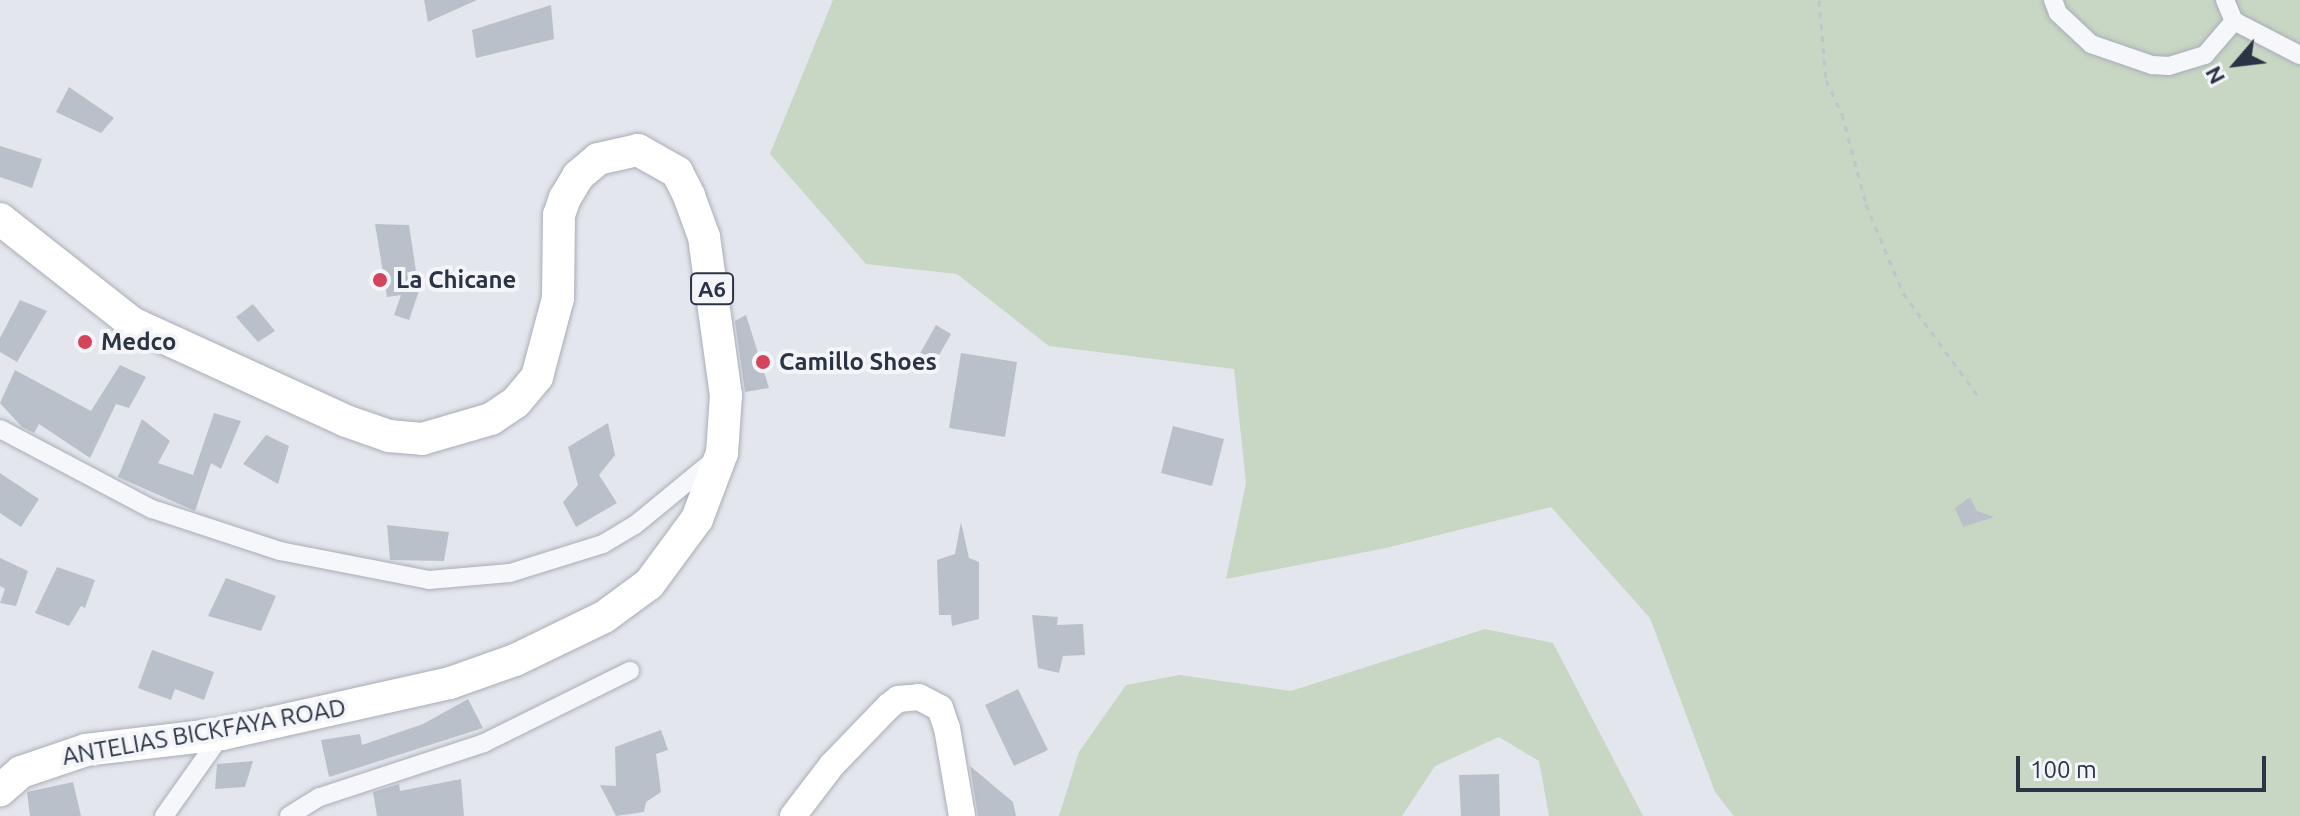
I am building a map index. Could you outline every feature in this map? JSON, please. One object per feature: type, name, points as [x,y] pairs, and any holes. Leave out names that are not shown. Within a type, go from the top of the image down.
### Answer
[{"type":"highway","name":"ANTELIAS BICKFAYA ROAD","points":[[0,219],[40,254],[132,323],[346,421],[389,436],[422,439],[491,419],[516,402],[537,377],[558,298],[559,215],[565,198],[578,176],[598,159],[638,150],[677,172],[704,237],[726,395],[722,453],[710,495],[670,560],[649,584],[604,617],[515,660],[450,683],[222,734],[86,750],[21,772],[0,790]]},
{"type":"highway","name":"ANTELIAS BICKFAYA ROAD","points":[[0,241],[40,254]]},
{"type":"main road","points":[[793,816],[832,765],[889,706],[898,699],[919,697],[940,708],[947,728],[962,816]]},
{"type":"street","points":[[2053,0],[2058,13],[2091,44],[2160,66],[2205,55],[2234,21]]},
{"type":"street","points":[[2225,0],[2234,21],[2300,55]]},
{"type":"street","points":[[0,429],[152,509],[280,551],[429,580],[510,573],[603,544],[635,525],[722,453]]},
{"type":"street","points":[[289,816],[320,797],[484,743],[630,671]]},
{"type":"street","points":[[164,816],[222,734]]},
{"type":"path","points":[[1819,0],[1826,80],[1842,114],[1866,204],[1903,293],[1980,399]]},
{"type":"green space","points":[[833,0],[2300,0],[2300,816],[1734,816],[1715,792],[1650,618],[1551,507],[1386,548],[1226,579],[1246,483],[1234,369],[1049,346],[957,274],[866,264],[770,154]]},
{"type":"green space","points":[[1485,629],[1553,643],[1643,816],[1549,816],[1539,761],[1499,737],[1435,766],[1402,816],[1059,816],[1079,752],[1126,685],[1180,675],[1291,691]]},
{"type":"building","points":[[424,0],[477,0],[428,22]]},
{"type":"building","points":[[551,5],[554,39],[476,58],[472,30]]},
{"type":"building","points":[[69,87],[114,118],[101,133],[56,112]]},
{"type":"building","points":[[0,146],[42,159],[32,188],[0,177]]},
{"type":"building","points":[[375,224],[409,225],[419,291],[409,320],[394,315],[401,295],[387,297]]},
{"type":"building","points":[[20,300],[47,311],[17,362],[0,352],[0,338]]},
{"type":"building","points":[[253,304],[275,331],[258,342],[236,317]]},
{"type":"building","points":[[746,315],[769,388],[745,392],[735,321]]},
{"type":"building","points":[[936,325],[951,334],[933,366],[918,357]]},
{"type":"building","points":[[961,353],[1017,362],[1005,437],[949,428]]},
{"type":"building","points":[[120,365],[146,377],[129,408],[116,404],[90,458],[39,424],[34,433],[22,427],[0,403],[15,370],[91,411]]},
{"type":"building","points":[[214,413],[241,421],[221,469],[211,463],[195,511],[118,477],[142,419],[170,441],[158,463],[193,475]]},
{"type":"building","points":[[608,423],[615,455],[599,475],[617,503],[576,527],[563,502],[578,485],[568,447]]},
{"type":"building","points":[[1173,426],[1224,439],[1212,486],[1161,473]]},
{"type":"building","points":[[266,435],[289,446],[278,484],[243,464]]},
{"type":"building","points":[[0,473],[39,499],[21,527],[0,513]]},
{"type":"building","points":[[1970,497],[1977,511],[1994,517],[1963,527],[1955,508]]},
{"type":"building","points":[[961,522],[969,558],[979,562],[979,619],[952,626],[951,615],[939,615],[937,560],[955,554]]},
{"type":"building","points":[[387,525],[449,532],[444,561],[390,560]]},
{"type":"building","points":[[0,558],[28,571],[16,606],[0,603],[5,589],[0,586]]},
{"type":"building","points":[[57,567],[95,580],[85,608],[81,606],[69,626],[35,613]]},
{"type":"building","points":[[226,578],[276,596],[261,631],[208,616]]},
{"type":"building","points":[[1032,615],[1058,617],[1057,625],[1083,624],[1085,655],[1063,656],[1059,673],[1038,668]]},
{"type":"building","points":[[152,650],[214,672],[204,700],[175,689],[171,700],[138,688]]},
{"type":"building","points":[[1018,689],[1048,750],[1014,766],[985,705]]},
{"type":"building","points":[[468,699],[483,728],[329,777],[321,740],[360,734],[362,745],[423,724]]},
{"type":"building","points":[[661,730],[668,750],[656,754],[661,792],[646,802],[644,812],[616,816],[600,785],[616,786],[615,747]]},
{"type":"building","points":[[253,761],[245,787],[215,789],[217,764]]},
{"type":"building","points":[[970,766],[1013,802],[1016,816],[978,816]]},
{"type":"building","points":[[1499,774],[1500,816],[1461,816],[1459,775]]},
{"type":"building","points":[[461,779],[464,816],[377,816],[373,792],[399,784],[400,791]]},
{"type":"building","points":[[73,782],[81,816],[30,816],[27,792]]},
{"type":"place","name":"La Chicane","points":[[380,280]]},
{"type":"place","name":"Medco","points":[[85,342]]},
{"type":"place","name":"Camillo Shoes","points":[[763,362]]}]
